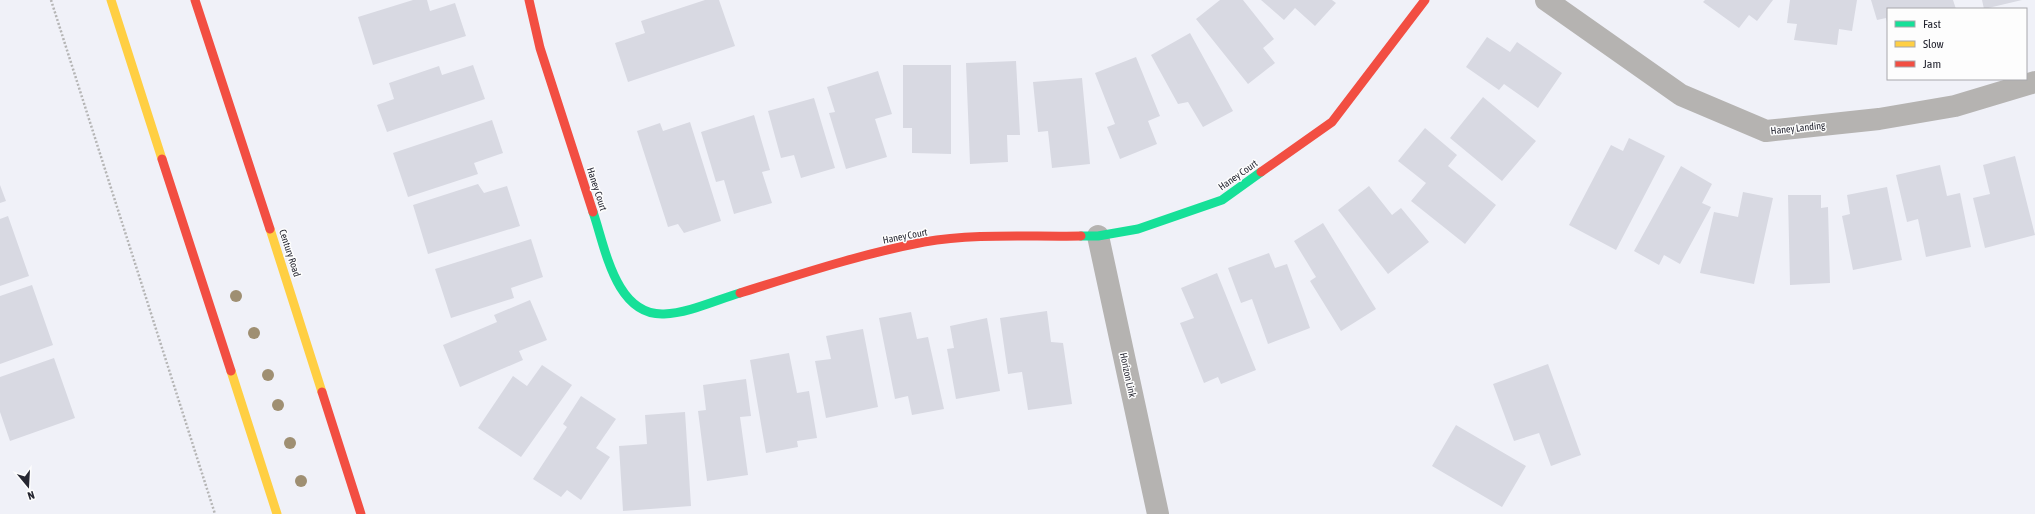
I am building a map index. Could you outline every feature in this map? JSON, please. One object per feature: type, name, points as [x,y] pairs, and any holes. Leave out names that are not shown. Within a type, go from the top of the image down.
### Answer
[{"type":"street","points":[[111,0],[277,514]]},
{"type":"street","name":"Century Road","points":[[195,0],[361,514]]},
{"type":"street","name":"Haney Court","points":[[529,0],[540,48],[617,284],[626,298],[639,308],[660,315],[685,310],[861,256],[925,242],[976,237],[1098,236],[1138,229],[1222,200],[1332,122],[1425,0]]},
{"type":"street","name":"Haney Landing","points":[[1546,0],[1681,95],[1766,131],[1879,119],[1955,106],[2035,82]]},
{"type":"street","name":"Horizon Link","points":[[1098,236],[1158,514]]},
{"type":"path","points":[[51,0],[215,514]]},
{"type":"building","points":[[413,0],[427,0],[430,11],[455,3],[466,36],[373,65],[358,17]]},
{"type":"building","points":[[705,0],[719,0],[735,46],[628,82],[615,43],[645,33],[641,21]]},
{"type":"building","points":[[1220,0],[1243,0],[1274,39],[1263,48],[1275,63],[1248,84],[1196,19]]},
{"type":"building","points":[[1261,0],[1332,0],[1336,3],[1315,26],[1295,8],[1284,20]]},
{"type":"building","points":[[1705,0],[1773,0],[1757,21],[1749,15],[1739,28],[1703,2]]},
{"type":"building","points":[[1790,0],[1857,0],[1852,31],[1839,29],[1837,45],[1794,40],[1797,24],[1787,23]]},
{"type":"building","points":[[1871,0],[1953,0],[1956,8],[1887,8],[1887,22],[1886,18],[1877,20]]},
{"type":"building","points":[[1982,0],[2022,0],[1988,8],[1984,8]]},
{"type":"building","points":[[1190,33],[1233,111],[1203,127],[1188,102],[1178,104],[1151,55]]},
{"type":"building","points":[[1487,37],[1510,52],[1517,42],[1562,73],[1538,108],[1504,84],[1499,90],[1466,67]]},
{"type":"building","points":[[1136,57],[1160,116],[1148,121],[1157,144],[1120,159],[1107,127],[1115,124],[1095,73]]},
{"type":"building","points":[[1016,61],[1020,135],[1007,135],[1008,162],[970,164],[966,63]]},
{"type":"building","points":[[473,65],[485,99],[387,132],[377,105],[394,99],[389,83],[439,66],[442,75]]},
{"type":"building","points":[[903,65],[951,65],[951,154],[912,153],[912,128],[903,128]]},
{"type":"building","points":[[878,71],[892,114],[875,119],[887,157],[846,169],[829,113],[835,112],[827,87]]},
{"type":"building","points":[[1082,78],[1090,164],[1052,168],[1048,131],[1038,132],[1033,82]]},
{"type":"building","points":[[1483,97],[1536,141],[1502,181],[1450,138]]},
{"type":"building","points":[[814,98],[835,168],[801,178],[794,155],[781,158],[768,111]]},
{"type":"building","points":[[754,115],[770,170],[762,172],[772,203],[734,214],[724,180],[716,182],[701,132]]},
{"type":"building","points":[[492,120],[503,153],[474,163],[478,174],[408,197],[393,153]]},
{"type":"building","points":[[690,122],[721,221],[684,233],[678,224],[668,227],[637,131],[660,123],[663,131]]},
{"type":"building","points":[[1425,128],[1457,155],[1448,166],[1496,205],[1465,244],[1411,201],[1426,183],[1398,161]]},
{"type":"building","points":[[1629,138],[1665,156],[1616,250],[1569,225],[1611,145],[1623,151]]},
{"type":"building","points":[[2015,156],[2035,235],[1985,248],[1973,198],[1990,194],[1983,165]]},
{"type":"building","points":[[1940,165],[1947,196],[1960,193],[1971,247],[1926,257],[1918,219],[1907,222],[1896,175]]},
{"type":"building","points":[[1681,166],[1712,184],[1702,203],[1711,207],[1680,264],[1664,255],[1659,265],[1634,251]]},
{"type":"building","points":[[478,184],[484,193],[507,186],[520,226],[428,254],[413,205]]},
{"type":"building","points":[[0,185],[6,201],[0,203]]},
{"type":"building","points":[[1369,186],[1392,215],[1401,208],[1429,242],[1388,274],[1338,210]]},
{"type":"building","points":[[1887,187],[1902,260],[1853,270],[1842,216],[1850,214],[1847,195]]},
{"type":"building","points":[[1743,192],[1773,198],[1754,284],[1700,273],[1714,212],[1738,217]]},
{"type":"building","points":[[1788,195],[1821,195],[1821,208],[1828,207],[1830,283],[1790,285]]},
{"type":"building","points":[[8,216],[29,276],[0,286],[0,219]]},
{"type":"building","points":[[1323,223],[1376,309],[1341,331],[1310,281],[1316,277],[1294,241]]},
{"type":"building","points":[[531,239],[543,277],[511,288],[514,298],[451,318],[435,269]]},
{"type":"building","points":[[1269,253],[1275,268],[1287,264],[1310,328],[1268,344],[1252,299],[1241,303],[1228,268]]},
{"type":"building","points":[[1217,273],[1256,370],[1221,384],[1218,377],[1204,383],[1180,323],[1194,318],[1181,288]]},
{"type":"building","points":[[32,285],[53,345],[0,364],[0,296]]},
{"type":"building","points":[[530,300],[547,340],[519,351],[523,360],[460,387],[443,345],[497,322],[494,315]]},
{"type":"building","points":[[1047,311],[1051,342],[1063,343],[1072,404],[1028,410],[1022,372],[1008,374],[1000,318]]},
{"type":"building","points":[[911,312],[917,339],[928,337],[944,409],[912,415],[908,396],[895,399],[879,318]]},
{"type":"building","points":[[987,318],[1000,391],[956,399],[947,349],[954,348],[950,326]]},
{"type":"building","points":[[863,329],[878,407],[826,418],[815,361],[831,359],[826,336]]},
{"type":"building","points":[[789,353],[797,393],[809,391],[817,438],[797,441],[798,447],[766,453],[750,360]]},
{"type":"building","points":[[54,358],[75,418],[10,441],[0,412],[0,377]]},
{"type":"building","points":[[1548,364],[1581,455],[1551,466],[1539,433],[1514,441],[1493,384]]},
{"type":"building","points":[[542,365],[572,385],[521,457],[478,428],[513,376],[527,386]]},
{"type":"building","points":[[746,379],[751,416],[740,417],[748,475],[707,481],[698,411],[706,410],[703,385]]},
{"type":"building","points":[[581,396],[616,419],[596,448],[610,457],[581,500],[567,490],[561,497],[533,479],[567,427],[563,424]]},
{"type":"building","points":[[685,412],[691,506],[623,511],[619,446],[647,444],[645,415]]},
{"type":"building","points":[[1456,425],[1526,466],[1502,507],[1432,466]]},
{"type":"traffic: fast","points":[[1081,236],[1098,236],[1138,229],[1222,200],[1261,172]]},
{"type":"traffic: fast","points":[[593,212],[608,260],[623,292],[634,304],[647,312],[664,314],[683,311],[740,293]]},
{"type":"traffic: slow","points":[[111,0],[162,159]]},
{"type":"traffic: slow","points":[[270,229],[322,392]]},
{"type":"traffic: slow","points":[[231,371],[277,514]]},
{"type":"traffic: jam","points":[[195,0],[270,229]]},
{"type":"traffic: jam","points":[[529,0],[540,48],[593,212]]},
{"type":"traffic: jam","points":[[1261,172],[1332,122],[1425,0]]},
{"type":"traffic: jam","points":[[162,159],[231,371]]},
{"type":"traffic: jam","points":[[740,293],[854,258],[924,242],[982,236],[1081,236]]},
{"type":"traffic: jam","points":[[322,392],[361,514]]}]
